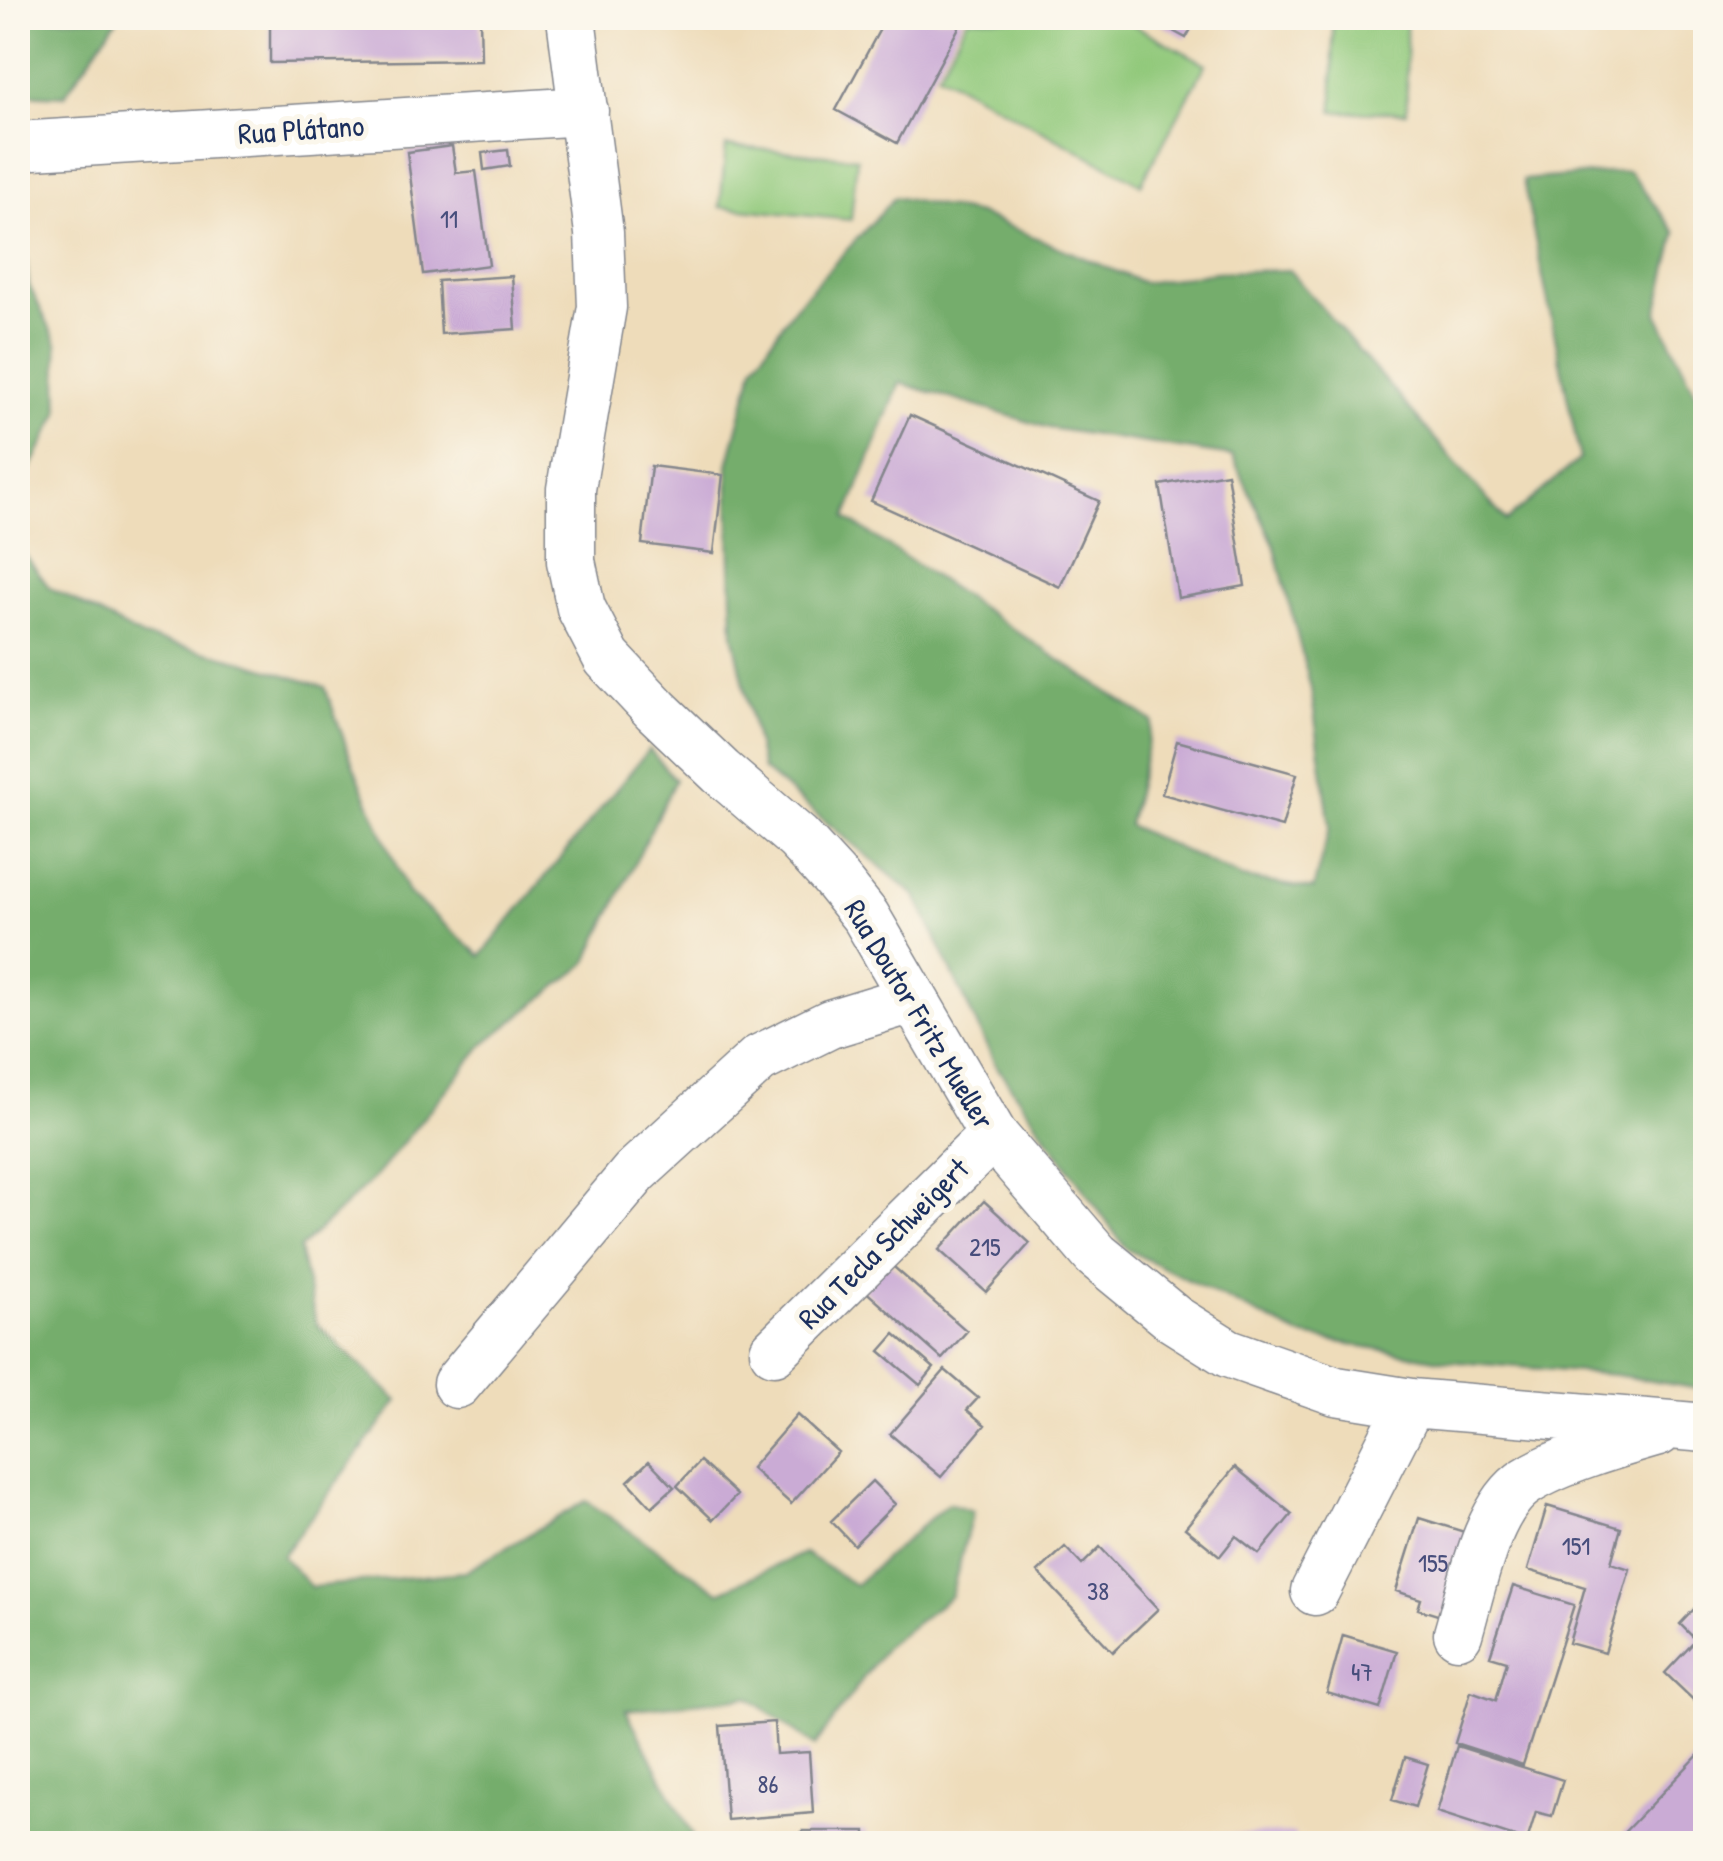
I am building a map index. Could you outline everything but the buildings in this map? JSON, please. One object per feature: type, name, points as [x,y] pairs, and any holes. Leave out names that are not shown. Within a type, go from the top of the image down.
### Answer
[{"type":"street","name":"Rua Doutor Fritz Mueller","points":[[571,18],[599,233],[602,307],[571,489],[572,561],[581,608],[607,658],[721,772],[798,838],[834,877],[866,917],[993,1135],[1096,1255],[1188,1327],[1228,1353],[1336,1391],[1412,1404],[1691,1427]]},
{"type":"street","name":"Rua Plátano","points":[[18,146],[584,111]]},
{"type":"street","points":[[457,1384],[635,1172],[759,1060],[830,1024],[912,999]]},
{"type":"street","name":"Rua Tecla Schweigert","points":[[774,1351],[993,1135]]},
{"type":"street","points":[[1315,1591],[1412,1404]]},
{"type":"street","points":[[1458,1634],[1482,1553],[1500,1512],[1525,1482],[1608,1447],[1691,1427]]},
{"type":"green space","points":[[18,18],[118,18],[64,96],[18,94]]},
{"type":"green space","points":[[968,18],[1121,18],[1206,64],[1141,184],[938,74]]},
{"type":"green space","points":[[1333,18],[1406,18],[1407,112],[1333,112]]},
{"type":"green space","points":[[726,146],[857,158],[851,220],[720,207]]},
{"type":"green space","points":[[1629,171],[1676,233],[1657,313],[1705,412],[1705,1390],[1616,1375],[1446,1361],[1299,1335],[1126,1249],[995,1064],[916,896],[762,769],[733,633],[728,465],[754,366],[793,309],[895,197],[979,214],[1144,283],[1216,272],[1289,270],[1506,521],[1580,459],[1523,180]],"holes":[[[900,383],[1049,428],[1232,456],[1274,544],[1311,689],[1330,827],[1313,889],[1242,878],[1128,825],[1153,722],[846,518]]]},
{"type":"green space","points":[[18,196],[29,285],[57,343],[59,413],[18,493]]},
{"type":"green space","points":[[18,546],[49,587],[143,637],[228,657],[325,687],[355,770],[408,893],[481,956],[649,749],[675,780],[586,964],[484,1044],[374,1178],[299,1249],[316,1323],[398,1401],[282,1556],[311,1587],[465,1572],[586,1501],[719,1592],[804,1553],[855,1585],[948,1503],[973,1511],[951,1596],[886,1646],[815,1746],[748,1697],[626,1710],[693,1836],[685,1843],[18,1843]]}]
